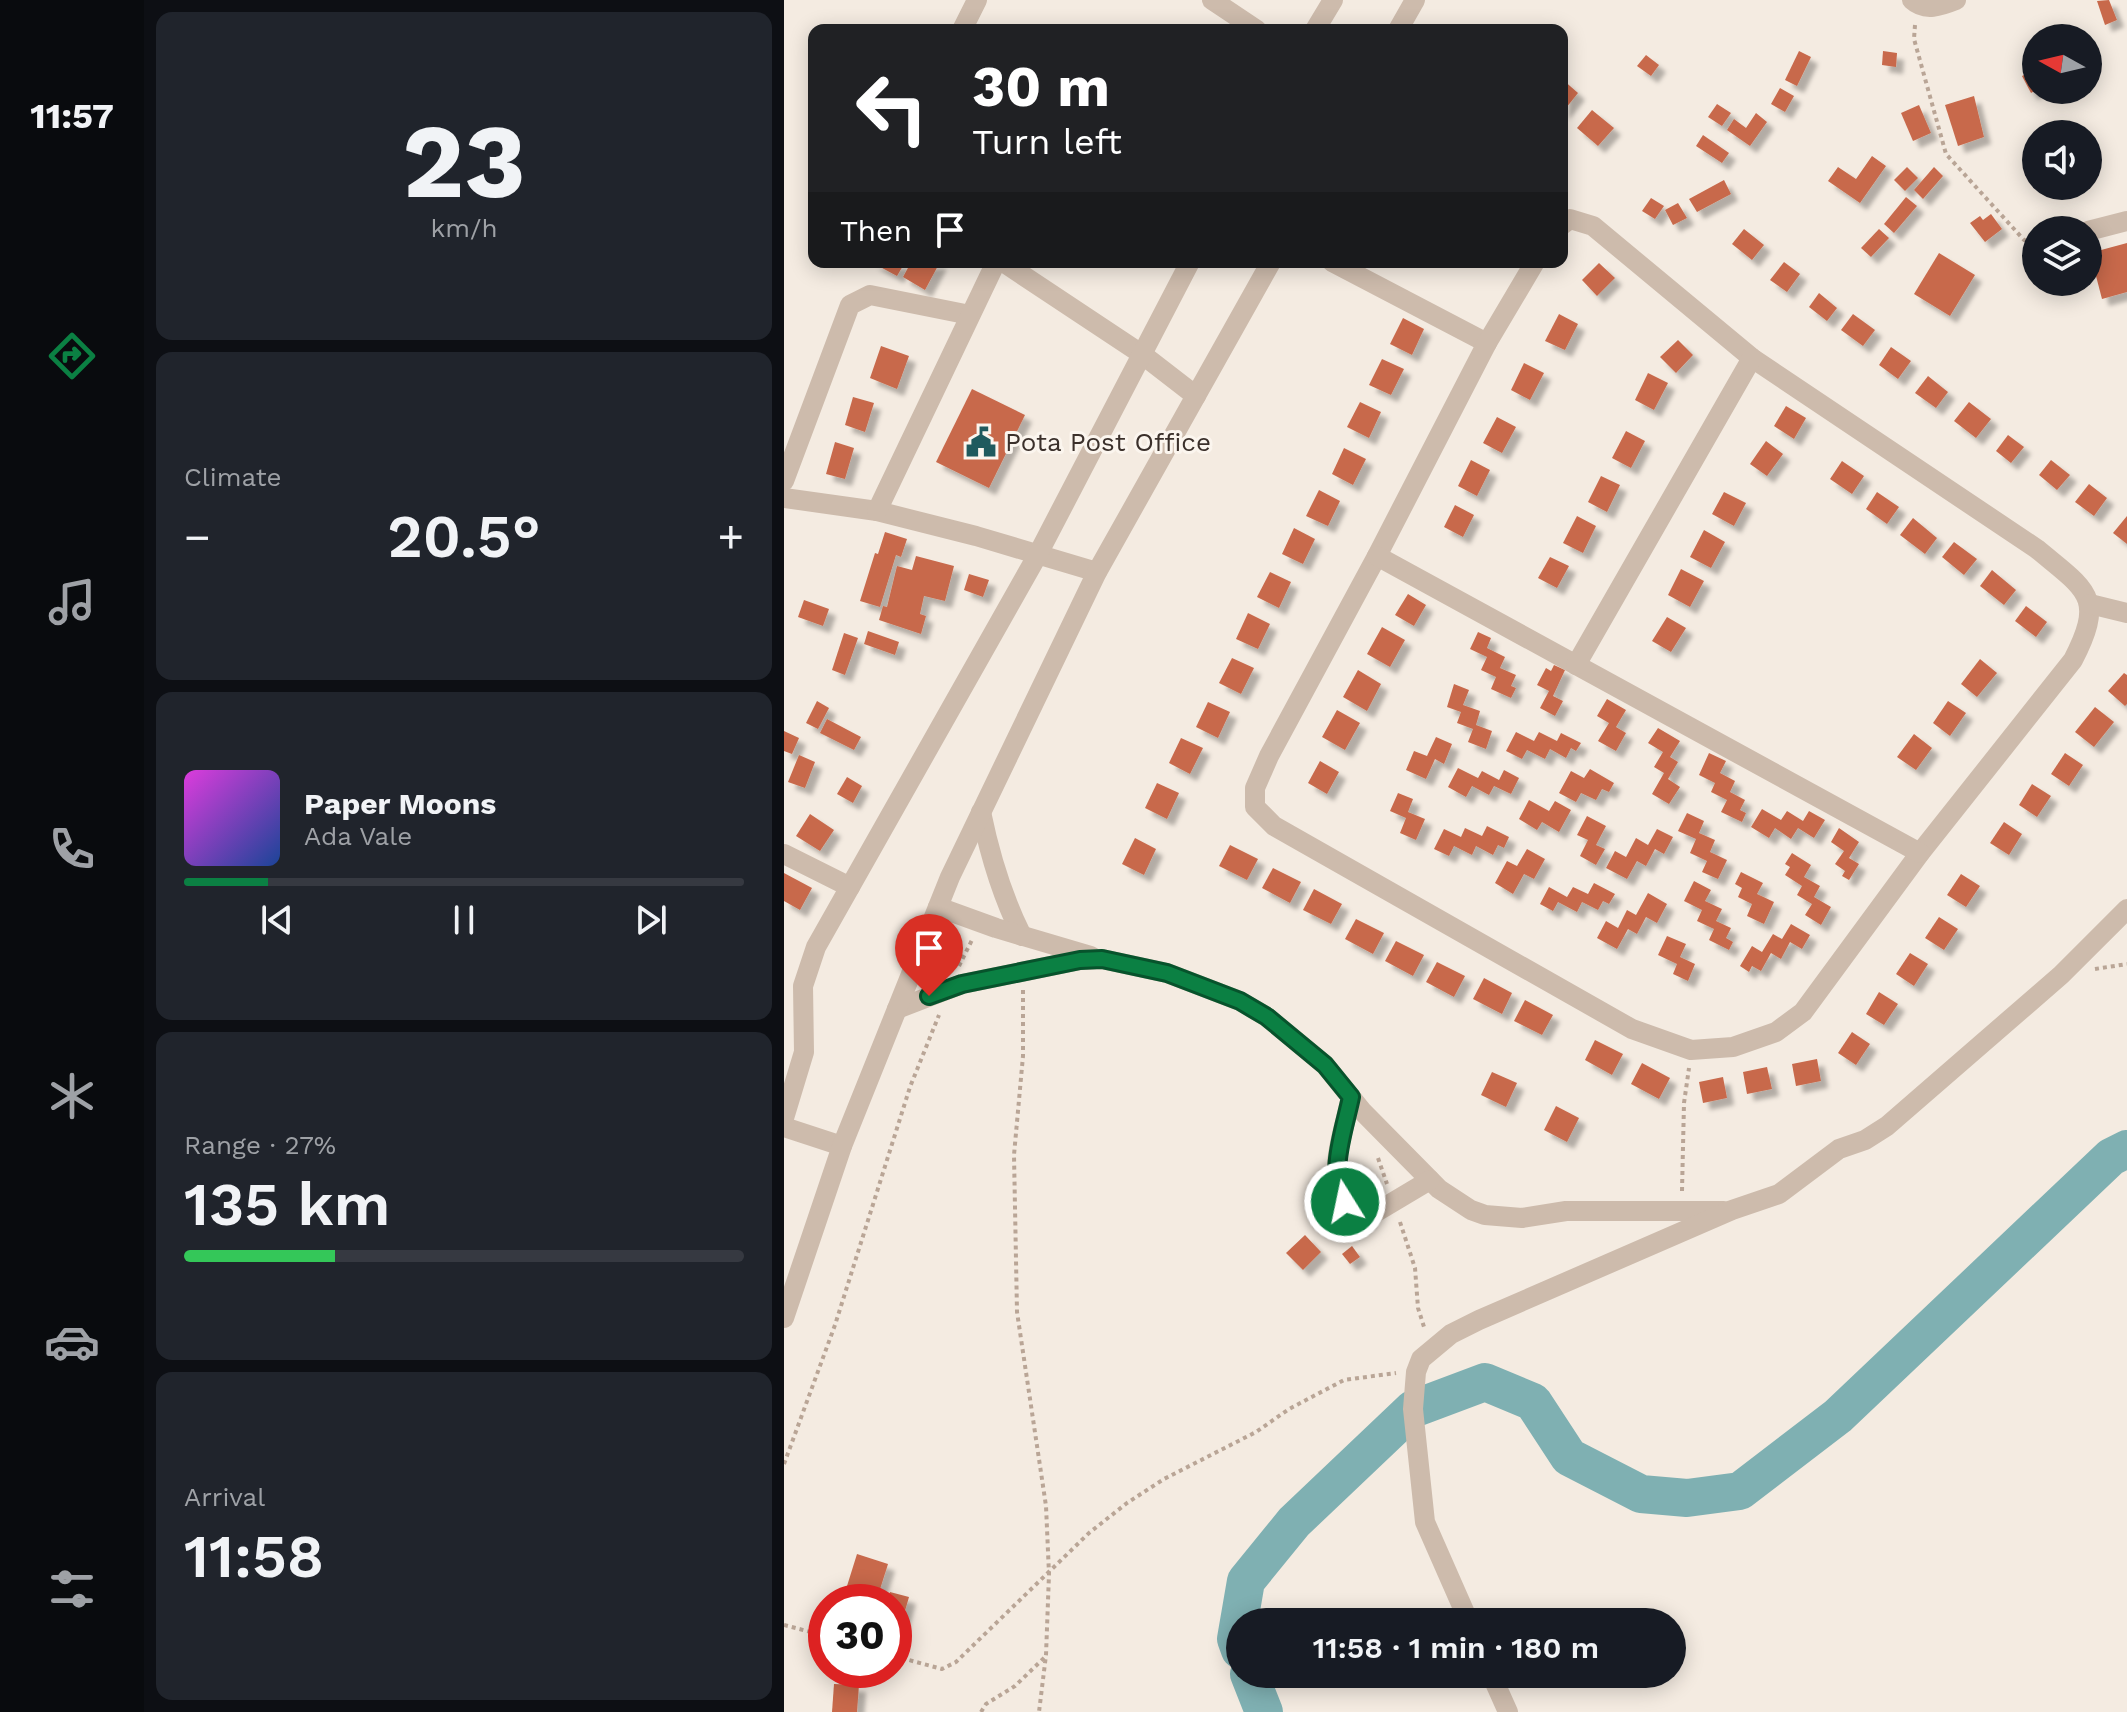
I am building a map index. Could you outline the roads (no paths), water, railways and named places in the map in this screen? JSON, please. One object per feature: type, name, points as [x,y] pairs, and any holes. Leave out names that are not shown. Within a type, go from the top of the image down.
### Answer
[{"type":"street","points":[[965,24],[977,0]]},
{"type":"street","points":[[1212,0],[1248,24]]},
{"type":"street","points":[[1319,24],[1333,0]]},
{"type":"street","points":[[1401,24],[1415,0]]},
{"type":"street","points":[[1914,2],[1932,8],[1956,0]]},
{"type":"street","points":[[1531,268],[1487,343],[1269,756],[1255,788],[1255,807],[1274,826],[1632,1029],[1691,1050],[1733,1047],[1776,1032],[1803,1012],[1920,853],[2073,660],[2087,633],[2090,604],[2076,582],[2037,549],[1752,358],[1593,226],[1568,220]]},
{"type":"street","points":[[2102,227],[2127,221]]},
{"type":"street","points":[[877,511],[993,268]]},
{"type":"street","points":[[1012,268],[1143,355],[1196,396]]},
{"type":"street","points":[[784,1118],[804,1052],[803,999],[809,964],[1037,556],[1187,268]]},
{"type":"street","points":[[784,1318],[842,1146],[938,907],[981,812],[1097,572],[1268,268]]},
{"type":"street","points":[[1343,268],[1487,343]]},
{"type":"street","points":[[784,481],[850,305],[870,295],[970,315]]},
{"type":"street","points":[[1576,665],[1752,358]]},
{"type":"street","points":[[784,498],[877,511],[1097,572]]},
{"type":"street","points":[[1377,556],[1920,853]]},
{"type":"street","points":[[2090,604],[2127,613]]},
{"type":"street","points":[[981,812],[1005,902],[1022,936]]},
{"type":"street","points":[[784,854],[850,887]]},
{"type":"street","points":[[938,907],[1022,936],[1102,959],[1167,973],[1240,1001],[1267,1017],[1325,1065],[1430,1180],[1471,1210],[1485,1215],[1522,1218],[1566,1211],[1732,1210]]},
{"type":"street","points":[[1463,1608],[1425,1522],[1414,1437],[1416,1372],[1421,1359],[1432,1347],[1479,1320],[1732,1210],[1779,1194],[1839,1149],[1865,1140],[1887,1126],[2061,975],[2127,909]]},
{"type":"street","points":[[897,1009],[950,989],[1080,960],[1102,959]]},
{"type":"street","points":[[1351,1097],[1336,1174],[1338,1192],[1356,1212],[1373,1214],[1430,1180]]},
{"type":"street","points":[[784,1127],[842,1146]]},
{"type":"street","points":[[1497,1688],[1508,1712]]},
{"type":"waterway","points":[[1241,1608],[1246,1581],[1294,1522],[1413,1409],[1485,1382],[1533,1402],[1569,1457],[1641,1494],[1687,1498],[1740,1491],[1838,1416],[2111,1157],[2127,1149]]},
{"type":"waterway","points":[[1255,1688],[1264,1712]]},
{"type":"place","name":"Pota Post Office","points":[[981,442]]}]
